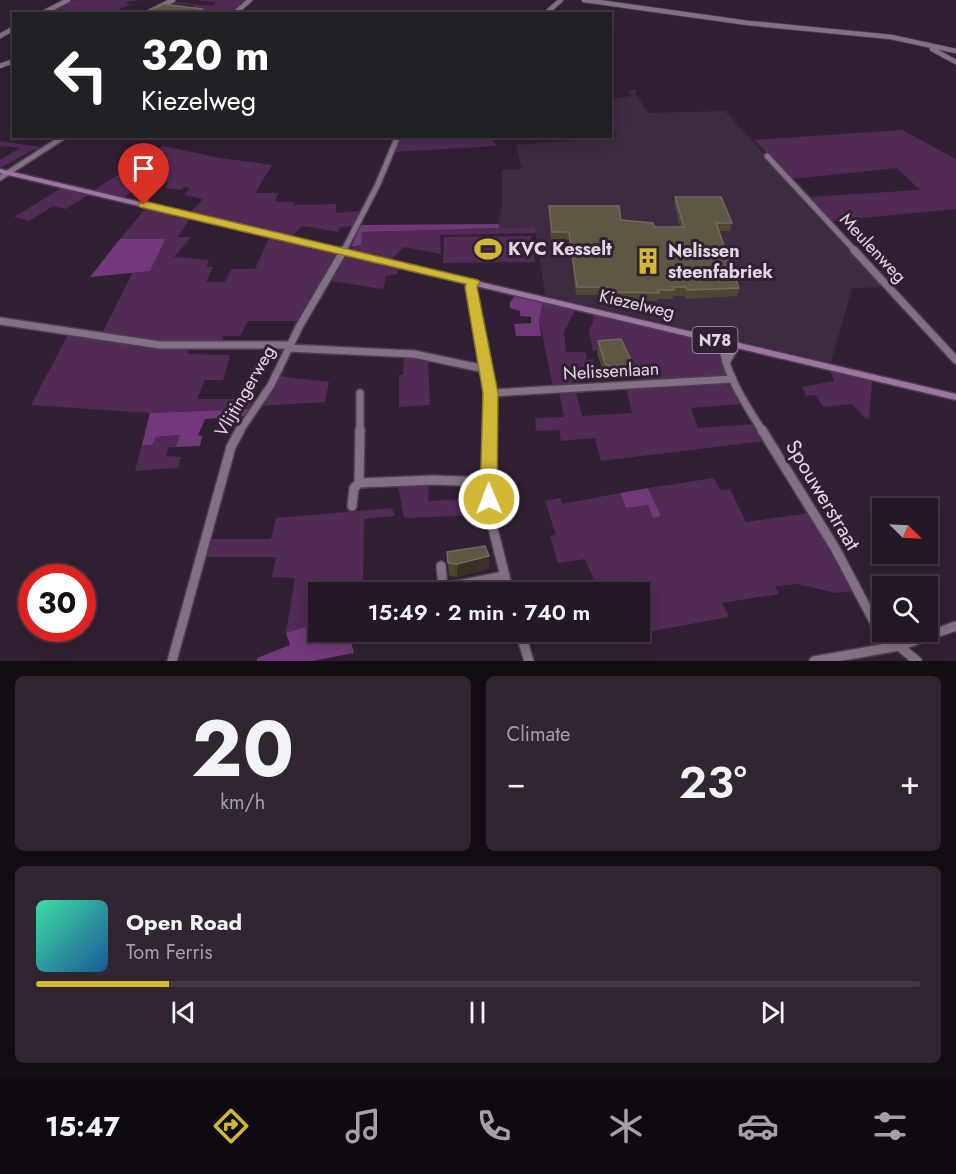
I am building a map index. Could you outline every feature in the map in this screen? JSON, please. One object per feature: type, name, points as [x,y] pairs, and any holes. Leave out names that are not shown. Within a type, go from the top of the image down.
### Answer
[{"type":"main road","name":"N78","points":[[0,171],[345,252]]},
{"type":"main road","name":"Kiezelweg","points":[[345,252],[956,397]]},
{"type":"street","points":[[44,12],[68,0]]},
{"type":"street","points":[[149,12],[173,0]]},
{"type":"street","points":[[236,12],[250,0]]},
{"type":"street","points":[[547,12],[561,0]]},
{"type":"street","points":[[585,0],[748,23],[884,36],[956,51]]},
{"type":"street","points":[[928,46],[956,62]]},
{"type":"street","points":[[0,178],[62,138]]},
{"type":"street","name":"Vlijtingerweg","points":[[172,661],[231,447],[243,425],[267,391],[289,347],[345,252],[388,165],[397,138]]},
{"type":"street","name":"Meulenweg","points":[[767,156],[956,360]]},
{"type":"street","points":[[474,282],[471,287],[491,393],[487,482],[490,517],[506,582]]},
{"type":"street","points":[[0,321],[160,345],[289,347],[414,354],[485,369]]},
{"type":"street","name":"Spouwerstraat","points":[[722,341],[723,356],[747,407],[835,548],[893,647]]},
{"type":"street","points":[[727,361],[736,345]]},
{"type":"street","name":"Nelissenlaan","points":[[491,393],[733,379]]},
{"type":"street","points":[[359,483],[360,393]]},
{"type":"street","points":[[352,506],[354,488],[359,483],[433,480],[487,482]]},
{"type":"street","points":[[441,566],[443,588],[504,576]]},
{"type":"street","points":[[814,661],[869,657],[956,626]]},
{"type":"street","points":[[523,642],[529,661]]},
{"type":"street","points":[[893,647],[917,661]]},
{"type":"shaded area","points":[[142,0],[126,2],[126,4],[131,4],[114,12],[50,9],[66,1]]},
{"type":"shaded area","points":[[200,0],[248,0],[235,12],[191,12],[196,8],[193,7],[194,5],[169,4],[173,2],[213,6],[217,2]]},
{"type":"shaded area","points":[[637,89],[635,94],[649,113],[725,111],[886,287],[852,288],[831,363],[545,295],[535,227],[500,228],[498,224],[502,205],[502,170],[522,169],[516,145],[616,137],[612,123],[612,99],[631,96],[629,91]]},
{"type":"shaded area","points":[[902,130],[956,159],[956,209],[830,221],[808,197],[920,190],[897,168],[792,179],[754,140]]},
{"type":"shaded area","points":[[400,138],[492,138],[496,146],[395,152]]},
{"type":"shaded area","points":[[0,141],[47,148],[42,151],[33,150],[0,168],[0,160],[20,148],[0,146]]},
{"type":"shaded area","points":[[163,146],[220,158],[272,165],[255,193],[278,193],[275,202],[294,202],[294,205],[336,204],[336,213],[364,211],[356,226],[340,227],[338,232],[302,226],[291,237],[190,213],[203,199],[184,195],[190,188],[184,187],[181,190],[165,188],[168,183],[140,184],[125,197],[94,190]]},
{"type":"shaded area","points":[[61,188],[90,194],[66,209],[53,206],[29,221],[14,217]]},
{"type":"shaded area","points":[[146,208],[190,218],[178,237],[191,237],[174,257],[209,260],[206,267],[213,267],[206,282],[225,282],[231,269],[255,269],[269,238],[339,254],[300,321],[248,321],[240,336],[223,336],[221,344],[167,344],[101,335],[133,272],[150,271],[166,240],[120,239]]},
{"type":"shaded area","points":[[498,224],[500,228],[362,232],[361,245],[351,247],[361,225]]},
{"type":"shaded area","points":[[535,227],[536,233],[440,235],[441,254],[404,247],[392,259],[350,249],[361,245],[361,232]]},
{"type":"shaded area","name":"KVC Kesselt","points":[[531,236],[535,262],[443,263],[444,237]]},
{"type":"shaded area","points":[[120,239],[166,239],[150,271],[90,277]]},
{"type":"shaded area","points":[[345,257],[398,268],[398,274],[386,276],[382,289],[331,281]]},
{"type":"shaded area","points":[[515,296],[543,302],[539,319],[541,336],[516,336],[514,324],[531,323],[531,317],[520,316],[520,311],[510,308],[510,302]]},
{"type":"shaded area","points":[[543,302],[575,310],[564,332],[566,352],[585,352],[587,360],[593,359],[599,379],[572,380],[573,386],[553,387],[539,319]]},
{"type":"shaded area","points":[[593,314],[710,342],[718,350],[728,374],[723,377],[636,383],[625,350],[593,351],[589,330],[593,323]]},
{"type":"shaded area","points":[[69,333],[189,347],[187,354],[230,355],[223,380],[205,380],[197,399],[259,399],[252,409],[150,413],[31,405]]},
{"type":"shaded area","points":[[404,355],[428,358],[430,405],[399,407],[399,375],[403,375]]},
{"type":"shaded area","points":[[830,370],[872,381],[869,419],[865,418],[852,404],[823,407],[816,395],[806,396],[802,387],[834,381]]},
{"type":"shaded area","points":[[279,376],[329,382],[325,402],[260,406]]},
{"type":"shaded area","points":[[722,383],[733,387],[743,404],[691,408],[698,428],[755,424],[765,441],[601,461],[595,438],[561,441],[559,430],[536,431],[535,418],[564,417],[559,392],[576,392],[582,416],[632,413],[626,387]]},
{"type":"shaded area","points":[[252,409],[246,416],[205,419],[198,435],[202,436],[200,446],[176,447],[180,435],[156,437],[152,445],[142,445],[150,413]]},
{"type":"shaded area","points":[[181,435],[176,447],[169,447],[166,456],[181,457],[178,468],[135,471],[142,445],[152,445],[156,437]]},
{"type":"shaded area","points":[[714,478],[720,490],[730,489],[746,522],[810,513],[853,591],[836,593],[798,584],[775,586],[779,594],[722,603],[729,617],[650,632],[650,582],[595,582],[585,559],[558,563],[550,536],[556,535],[545,501],[560,498],[562,504],[620,493],[626,508],[648,505],[653,517],[661,516],[648,488]]},
{"type":"shaded area","points":[[429,483],[428,501],[483,498],[485,515],[404,518],[398,485]]},
{"type":"shaded area","points":[[648,488],[661,516],[653,518],[648,505],[626,508],[620,493]]},
{"type":"shaded area","points":[[392,508],[395,516],[364,519],[363,582],[308,582],[308,626],[286,633],[295,578],[272,577],[276,557],[206,557],[211,539],[271,539],[276,518]]},
{"type":"shaded area","points":[[308,626],[308,642],[351,642],[354,653],[312,661],[257,661],[257,658],[290,645],[286,633]]},
{"type":"building","points":[[163,4],[202,9],[197,12],[147,12]]},
{"type":"building","name":"Nelissen steenfabriek","points":[[675,197],[721,197],[732,223],[716,223],[739,288],[687,290],[686,287],[673,287],[674,290],[658,290],[659,293],[609,292],[608,287],[577,287],[569,232],[552,232],[549,206],[619,206],[621,220],[653,223],[654,227],[684,227]]},
{"type":"building","points":[[621,339],[633,364],[606,366],[598,341]]},
{"type":"building","points":[[485,546],[489,556],[457,564],[448,563],[447,552]]},
{"type":"place","name":"KVC Kesselt","points":[[488,249]]},
{"type":"place","name":"Nelissen steenfabriek","points":[[648,261]]},
{"type":"route","points":[[144,205],[474,282],[471,287],[491,393],[487,482],[489,499]]}]
